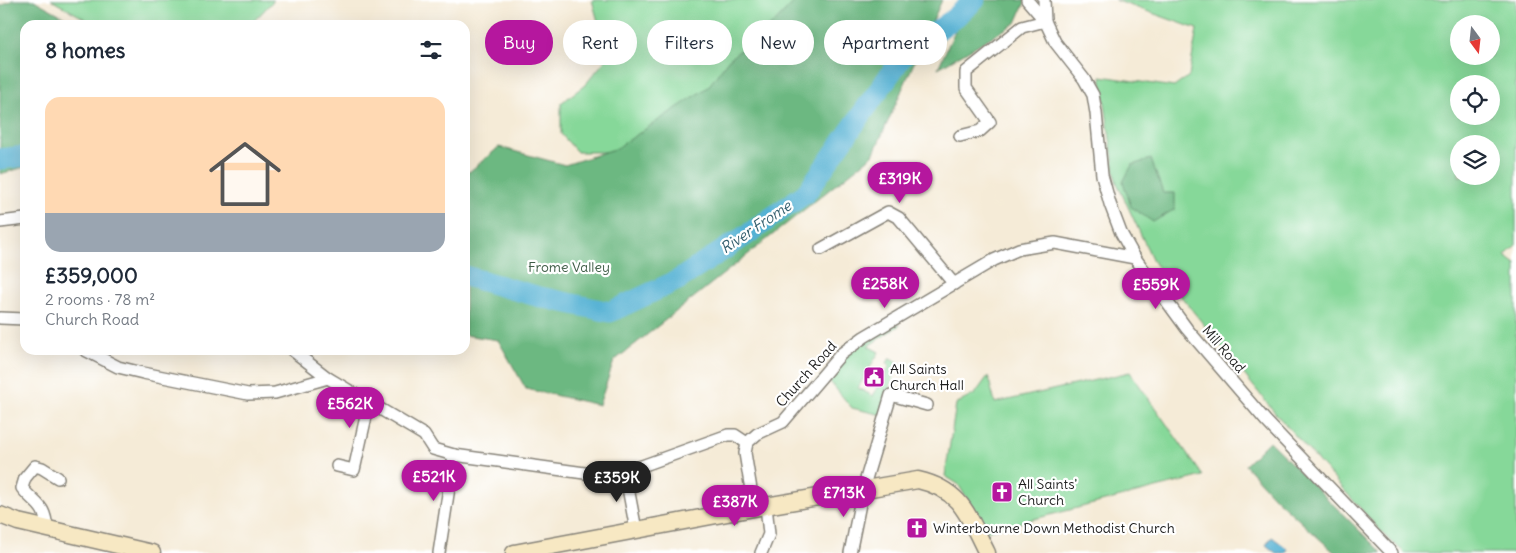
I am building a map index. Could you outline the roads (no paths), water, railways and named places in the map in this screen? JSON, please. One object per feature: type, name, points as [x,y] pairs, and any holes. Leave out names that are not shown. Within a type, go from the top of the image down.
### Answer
[{"type":"street","name":"Mill Road","points":[[1027,0],[1045,21],[1055,42],[1084,79],[1093,95],[1102,175],[1121,233],[1135,258],[1187,329],[1266,422],[1392,553]]},
{"type":"street","points":[[960,136],[980,131],[990,122],[966,88],[966,72],[1022,26],[1045,21],[1044,0]]},
{"type":"street","points":[[822,249],[888,212],[899,218],[954,284]]},
{"type":"street","points":[[0,222],[20,220]]},
{"type":"street","name":"Church Road","points":[[747,442],[757,434],[783,422],[841,354],[864,337],[994,260],[1019,248],[1055,243],[1135,258]]},
{"type":"street","points":[[0,318],[20,319]]},
{"type":"street","points":[[95,355],[118,367],[248,394],[275,393],[328,378]]},
{"type":"street","points":[[298,355],[328,378],[424,435],[433,449],[454,455],[600,475],[625,472],[728,435],[735,436],[747,442],[745,453],[769,534],[760,553]]},
{"type":"street","points":[[850,553],[863,489],[891,395],[927,405]]},
{"type":"street","points":[[338,466],[354,470],[369,404]]},
{"type":"street","points":[[439,553],[454,455]]},
{"type":"street","points":[[47,529],[46,515],[43,509],[22,488],[24,478],[35,466],[58,478]]},
{"type":"street","points":[[625,472],[636,530]]},
{"type":"street","points":[[514,553],[573,547],[636,530],[918,480],[947,490],[958,500],[987,553]]},
{"type":"street","points":[[0,515],[18,522],[152,553]]},
{"type":"water","points":[[1272,537],[1288,549],[1285,553],[1276,553],[1266,545]]},
{"type":"waterway","name":"River Frome","points":[[470,277],[540,297],[610,312],[678,280],[806,193],[905,53],[952,20],[975,0]]},
{"type":"waterway","name":"River Frome","points":[[0,159],[20,157]]},
{"type":"place","name":"All Saints Church Hall","points":[[874,377]]},
{"type":"place","name":"All Saints' Church","points":[[1002,492]]},
{"type":"place","name":"Winterbourne Down Methodist Church","points":[[917,528]]},
{"type":"park label","name":"Frome Valley","points":[[569,267]]}]
